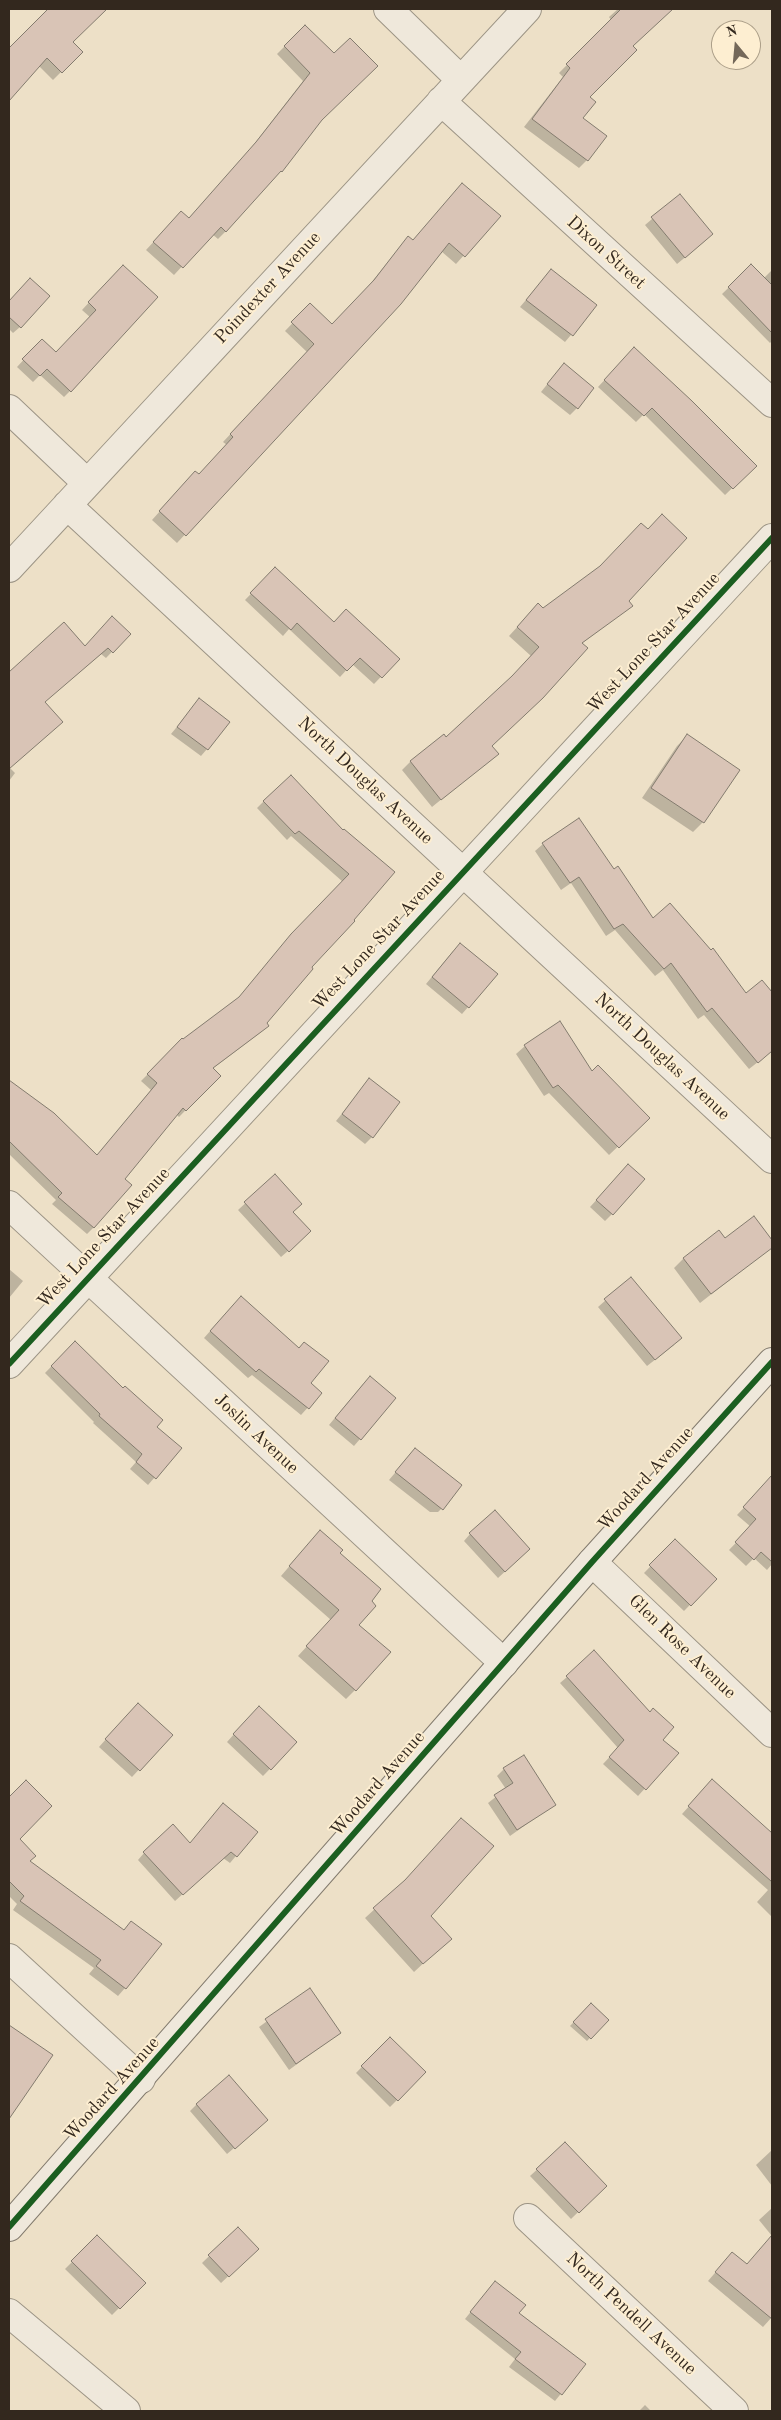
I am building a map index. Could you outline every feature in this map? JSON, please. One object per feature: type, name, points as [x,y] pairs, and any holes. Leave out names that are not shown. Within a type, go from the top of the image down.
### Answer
[{"type":"street","points":[[388,9],[461,80]]},
{"type":"street","name":"Poindexter Avenue","points":[[9,568],[527,9]]},
{"type":"street","name":"Dixon Street","points":[[441,101],[772,403]]},
{"type":"street","points":[[9,409],[87,483]]},
{"type":"street","name":"North Douglas Avenue","points":[[67,506],[772,1159]]},
{"type":"street","name":"West Lone Star Avenue","points":[[9,1364],[772,538]]},
{"type":"street","name":"Joslin Avenue","points":[[9,1205],[504,1663]]},
{"type":"street","name":"Woodard Avenue","points":[[9,2227],[141,2079],[592,1562],[772,1362]]},
{"type":"street","name":"Glen Rose Avenue","points":[[592,1562],[772,1733]]},
{"type":"street","points":[[9,1958],[141,2079]]},
{"type":"street","name":"North Pendell Avenue","points":[[528,2218],[734,2411]]},
{"type":"street","points":[[9,2313],[126,2411]]},
{"type":"building","points":[[48,9],[107,9],[73,42],[83,52],[62,73],[47,58],[9,101],[9,48]]},
{"type":"building","points":[[621,9],[673,9],[633,46],[637,50],[590,97],[596,102],[583,118],[607,136],[588,161],[532,119],[570,68],[566,64]]},
{"type":"building","points":[[305,25],[334,53],[350,38],[378,66],[322,120],[282,172],[226,232],[221,227],[183,268],[153,242],[181,211],[189,218],[256,142],[310,73],[284,46]]},
{"type":"building","points":[[462,183],[501,216],[465,257],[449,243],[401,304],[186,536],[159,511],[195,471],[199,474],[233,437],[230,434],[314,344],[291,322],[310,303],[332,324],[374,280],[408,236],[413,240]]},
{"type":"building","points":[[680,194],[713,234],[685,258],[651,217]]},
{"type":"building","points":[[751,264],[772,285],[772,333],[728,287]]},
{"type":"building","points":[[123,265],[158,297],[71,392],[47,369],[40,376],[22,359],[42,339],[56,352],[96,310],[88,302]]},
{"type":"building","points":[[551,269],[597,305],[573,336],[526,300]]},
{"type":"building","points":[[30,278],[50,296],[21,328],[9,317],[9,301]]},
{"type":"building","points":[[634,347],[692,401],[757,466],[733,489],[652,408],[644,416],[604,380]]},
{"type":"building","points":[[564,363],[594,388],[578,409],[547,384]]},
{"type":"building","points":[[662,514],[687,538],[629,601],[633,606],[582,643],[588,648],[543,698],[492,746],[499,754],[441,800],[410,761],[444,734],[446,737],[512,676],[539,647],[517,627],[538,603],[543,608],[600,566],[641,523],[648,529]]},
{"type":"building","points":[[275,567],[334,622],[346,609],[400,659],[382,678],[360,658],[347,671],[297,623],[291,630],[250,593]]},
{"type":"building","points":[[112,616],[131,634],[113,653],[108,648],[45,702],[63,722],[9,769],[9,672],[64,622],[85,646]]},
{"type":"building","points":[[199,698],[230,722],[208,750],[177,727]]},
{"type":"building","points":[[687,734],[740,770],[704,823],[651,788]]},
{"type":"building","points":[[291,775],[343,830],[395,872],[355,921],[312,967],[313,969],[267,1023],[269,1026],[213,1068],[221,1076],[186,1111],[183,1108],[125,1179],[132,1185],[94,1228],[58,1197],[62,1193],[9,1141],[9,1080],[54,1113],[97,1155],[157,1083],[147,1074],[182,1038],[239,997],[291,934],[349,874],[299,831],[295,834],[263,801]]},
{"type":"building","points":[[579,818],[614,869],[618,866],[653,918],[670,903],[711,950],[713,948],[746,993],[762,980],[772,992],[772,1051],[758,1063],[712,1008],[707,1012],[671,963],[664,969],[623,924],[614,929],[579,877],[570,883],[542,843]]},
{"type":"building","points":[[460,943],[498,974],[469,1008],[432,977]]},
{"type":"building","points":[[560,1021],[592,1071],[598,1065],[650,1118],[619,1148],[558,1085],[553,1088],[524,1045]]},
{"type":"building","points":[[369,1078],[400,1102],[373,1138],[342,1114]]},
{"type":"building","points":[[628,1164],[645,1179],[613,1215],[596,1200]]},
{"type":"building","points":[[275,1174],[302,1204],[293,1212],[311,1231],[289,1252],[244,1202]]},
{"type":"building","points":[[754,1216],[772,1240],[772,1248],[711,1294],[683,1258],[719,1230],[725,1238]]},
{"type":"building","points":[[631,1277],[682,1338],[655,1360],[604,1299]]},
{"type":"building","points":[[241,1296],[299,1348],[304,1342],[329,1361],[311,1383],[322,1393],[309,1409],[259,1369],[256,1372],[210,1331]]},
{"type":"building","points":[[75,1341],[123,1388],[125,1386],[163,1420],[157,1427],[182,1448],[156,1479],[136,1462],[142,1454],[99,1416],[100,1414],[51,1366]]},
{"type":"building","points":[[370,1376],[396,1398],[361,1440],[335,1418]]},
{"type":"building","points":[[415,1448],[462,1485],[443,1510],[395,1472]]},
{"type":"building","points":[[772,1475],[772,1562],[761,1552],[754,1560],[735,1542],[756,1519],[743,1507]]},
{"type":"building","points":[[495,1510],[530,1549],[505,1572],[469,1533]]},
{"type":"building","points":[[320,1530],[343,1550],[340,1553],[381,1589],[372,1601],[376,1606],[359,1625],[391,1652],[356,1691],[306,1646],[339,1610],[289,1566]]},
{"type":"building","points":[[675,1539],[717,1579],[691,1606],[649,1565]]},
{"type":"building","points":[[594,1650],[650,1712],[653,1708],[674,1727],[663,1740],[679,1753],[646,1790],[609,1757],[624,1740],[566,1676]]},
{"type":"building","points":[[138,1703],[173,1735],[140,1771],[105,1739]]},
{"type":"building","points":[[259,1706],[297,1742],[271,1770],[233,1734]]},
{"type":"building","points":[[524,1755],[556,1805],[517,1830],[494,1795],[513,1783],[503,1768]]},
{"type":"building","points":[[712,1779],[772,1833],[772,1882],[688,1806]]},
{"type":"building","points":[[26,1780],[52,1806],[20,1839],[36,1856],[30,1861],[124,1930],[131,1921],[162,1944],[126,1989],[96,1966],[101,1960],[20,1901],[24,1896],[9,1883],[9,1797]]},
{"type":"building","points":[[223,1803],[258,1832],[237,1857],[231,1852],[183,1895],[143,1852],[173,1824],[190,1843]]},
{"type":"building","points":[[461,1818],[494,1846],[431,1916],[452,1939],[423,1964],[373,1908],[405,1880]]},
{"type":"building","points":[[310,1988],[341,2033],[296,2064],[265,2019]]},
{"type":"building","points":[[591,2003],[609,2020],[591,2039],[573,2022]]},
{"type":"building","points":[[9,2025],[53,2055],[9,2119]]},
{"type":"building","points":[[390,2037],[426,2072],[398,2101],[361,2066]]},
{"type":"building","points":[[229,2075],[268,2120],[235,2149],[196,2104]]},
{"type":"building","points":[[565,2142],[607,2186],[579,2213],[536,2169]]},
{"type":"building","points":[[238,2227],[259,2249],[229,2277],[208,2255]]},
{"type":"building","points":[[97,2235],[146,2283],[120,2309],[71,2261]]},
{"type":"building","points":[[772,2235],[772,2319],[715,2272],[732,2252],[747,2264]]},
{"type":"building","points":[[495,2281],[526,2305],[519,2313],[586,2364],[562,2395],[515,2359],[521,2352],[470,2312]]},
{"type":"cycle path","points":[[9,1364],[772,538]]},
{"type":"cycle path","points":[[9,2227],[592,1562],[772,1362]]}]
